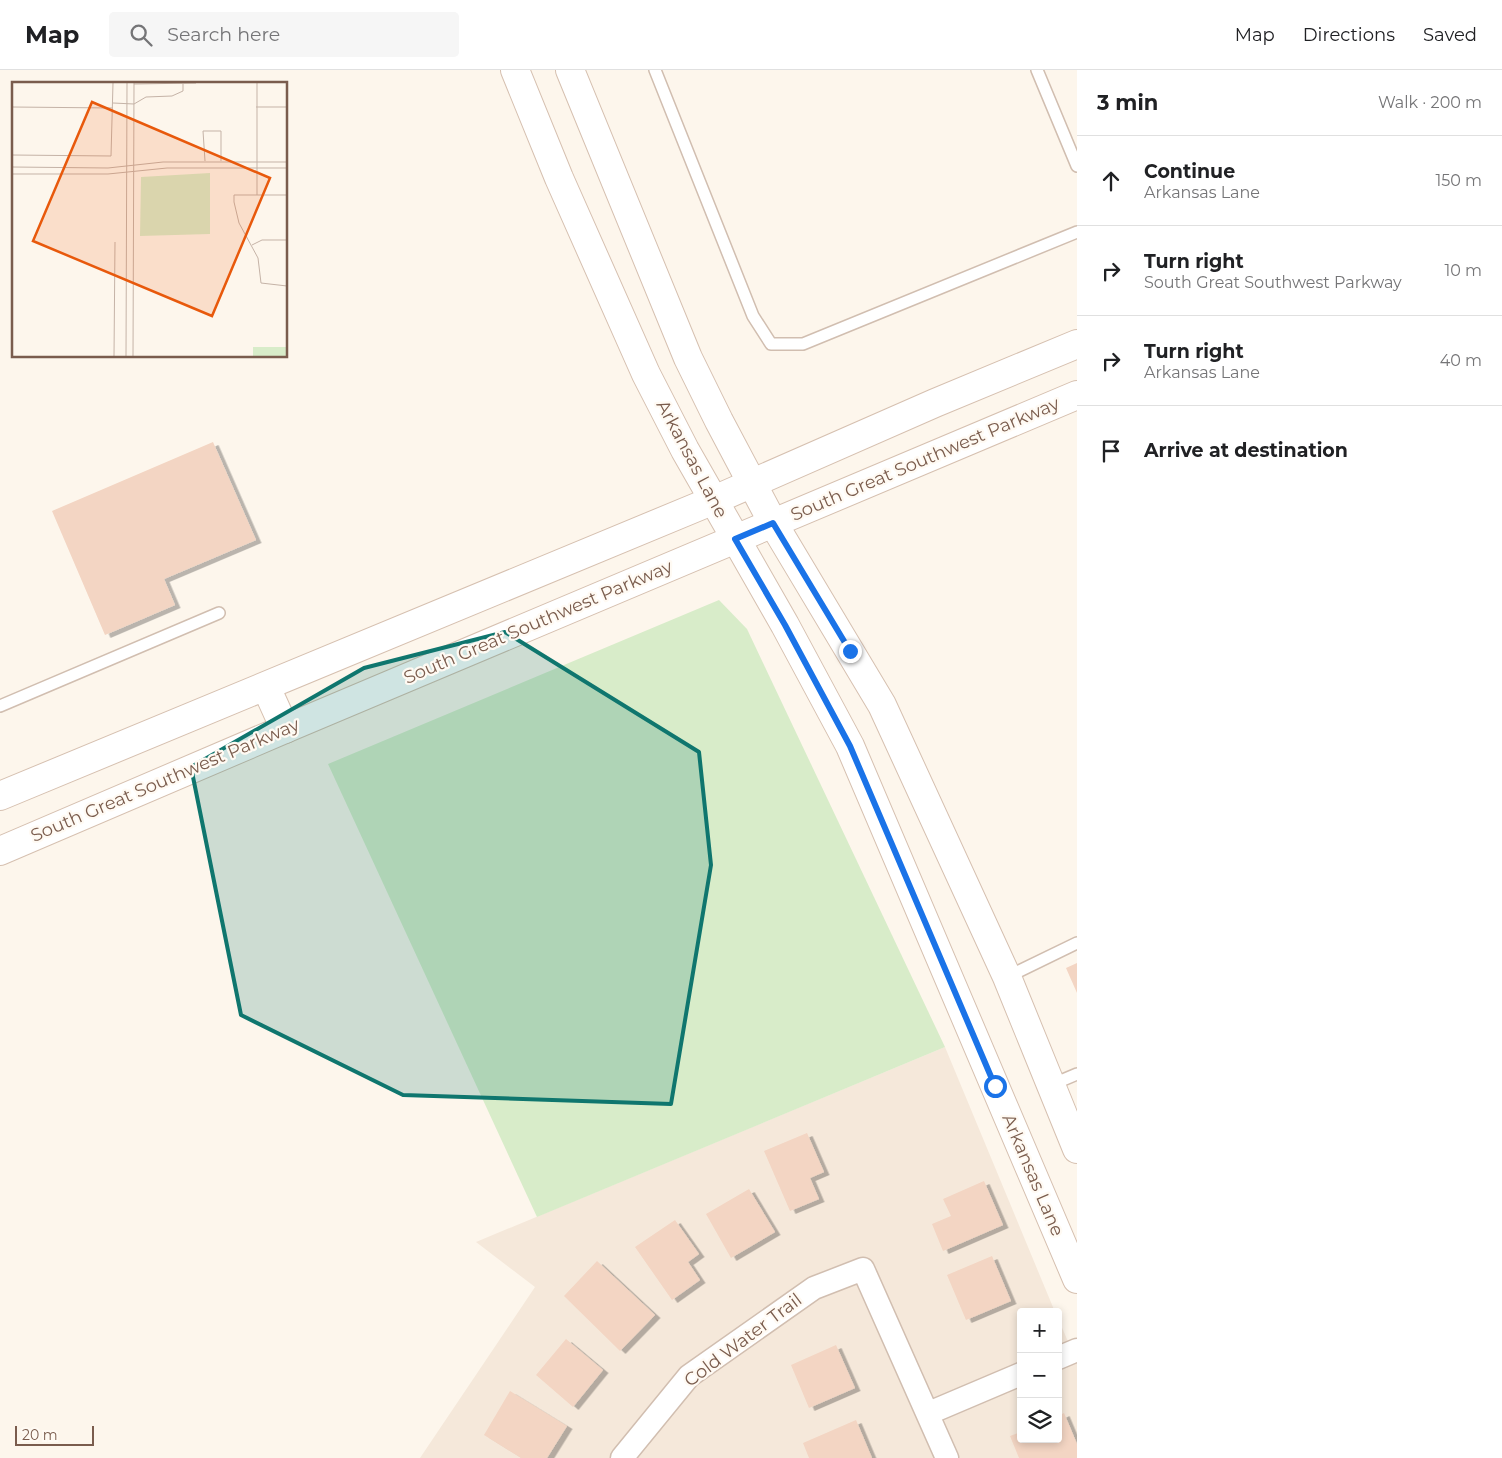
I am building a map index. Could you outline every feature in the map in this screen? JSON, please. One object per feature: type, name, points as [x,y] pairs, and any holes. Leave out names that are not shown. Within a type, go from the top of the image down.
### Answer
[{"type":"main road","name":"Arkansas Lane","points":[[515,70],[559,178],[646,374],[685,450],[785,625],[850,746],[1077,1279]]},
{"type":"main road","points":[[570,70],[688,358],[773,523],[882,705],[1007,977],[1077,1149]]},
{"type":"main road","points":[[0,796],[714,500],[935,403],[1077,344]]},
{"type":"main road","name":"South Great Southwest Parkway","points":[[0,852],[285,729],[1077,395]]},
{"type":"main road","points":[[266,687],[285,729]]},
{"type":"street","name":"Cold Water Trail","points":[[622,1458],[689,1376],[814,1288],[862,1269],[928,1414]]},
{"type":"street","points":[[1062,1356],[1077,1350]]},
{"type":"street","points":[[947,1458],[928,1414],[1017,1376]]},
{"type":"lane","points":[[655,70],[753,316],[771,344],[803,344],[1077,232]]},
{"type":"lane","points":[[1037,70],[1077,166]]},
{"type":"lane","points":[[0,706],[219,613]]},
{"type":"lane","points":[[1007,977],[1077,943]]},
{"type":"lane","points":[[1051,1085],[1077,1074]]},
{"type":"highlighted area","points":[[505,632],[699,752],[711,865],[671,1104],[403,1095],[241,1015],[191,767],[364,668]]},
{"type":"shaded area","points":[[945,1047],[1053,1308],[1017,1308],[1017,1443],[1062,1443],[1062,1327],[1077,1363],[1077,1458],[420,1458],[535,1287],[476,1242]]},
{"type":"green space","points":[[719,600],[747,629],[945,1047],[537,1217],[328,764]]},
{"type":"building","points":[[213,442],[256,540],[164,579],[175,605],[105,635],[52,511]]},
{"type":"building","points":[[1077,963],[1077,993],[1066,968]]},
{"type":"building","points":[[807,1133],[824,1172],[810,1178],[819,1199],[790,1211],[764,1151]]},
{"type":"building","points":[[984,1181],[1003,1225],[943,1251],[932,1224],[951,1216],[943,1199]]},
{"type":"building","points":[[749,1189],[775,1232],[731,1258],[706,1214]]},
{"type":"building","points":[[675,1220],[699,1254],[688,1262],[700,1280],[672,1300],[635,1247]]},
{"type":"building","points":[[992,1256],[1011,1301],[966,1320],[947,1275]]},
{"type":"building","points":[[597,1261],[655,1315],[620,1351],[564,1296]]},
{"type":"building","points":[[566,1339],[603,1370],[573,1407],[536,1375]]},
{"type":"building","points":[[836,1345],[855,1388],[809,1408],[791,1365]]},
{"type":"building","points":[[510,1391],[567,1426],[547,1458],[521,1458],[484,1435]]},
{"type":"building","points":[[1064,1413],[1077,1444],[1077,1458],[1019,1458],[1010,1436],[1017,1433],[1017,1443],[1062,1443],[1062,1414]]},
{"type":"building","points":[[856,1420],[872,1458],[809,1458],[803,1443]]},
{"type":"route","points":[[850,651],[773,523],[735,539],[785,625],[850,746],[995,1086]]}]
